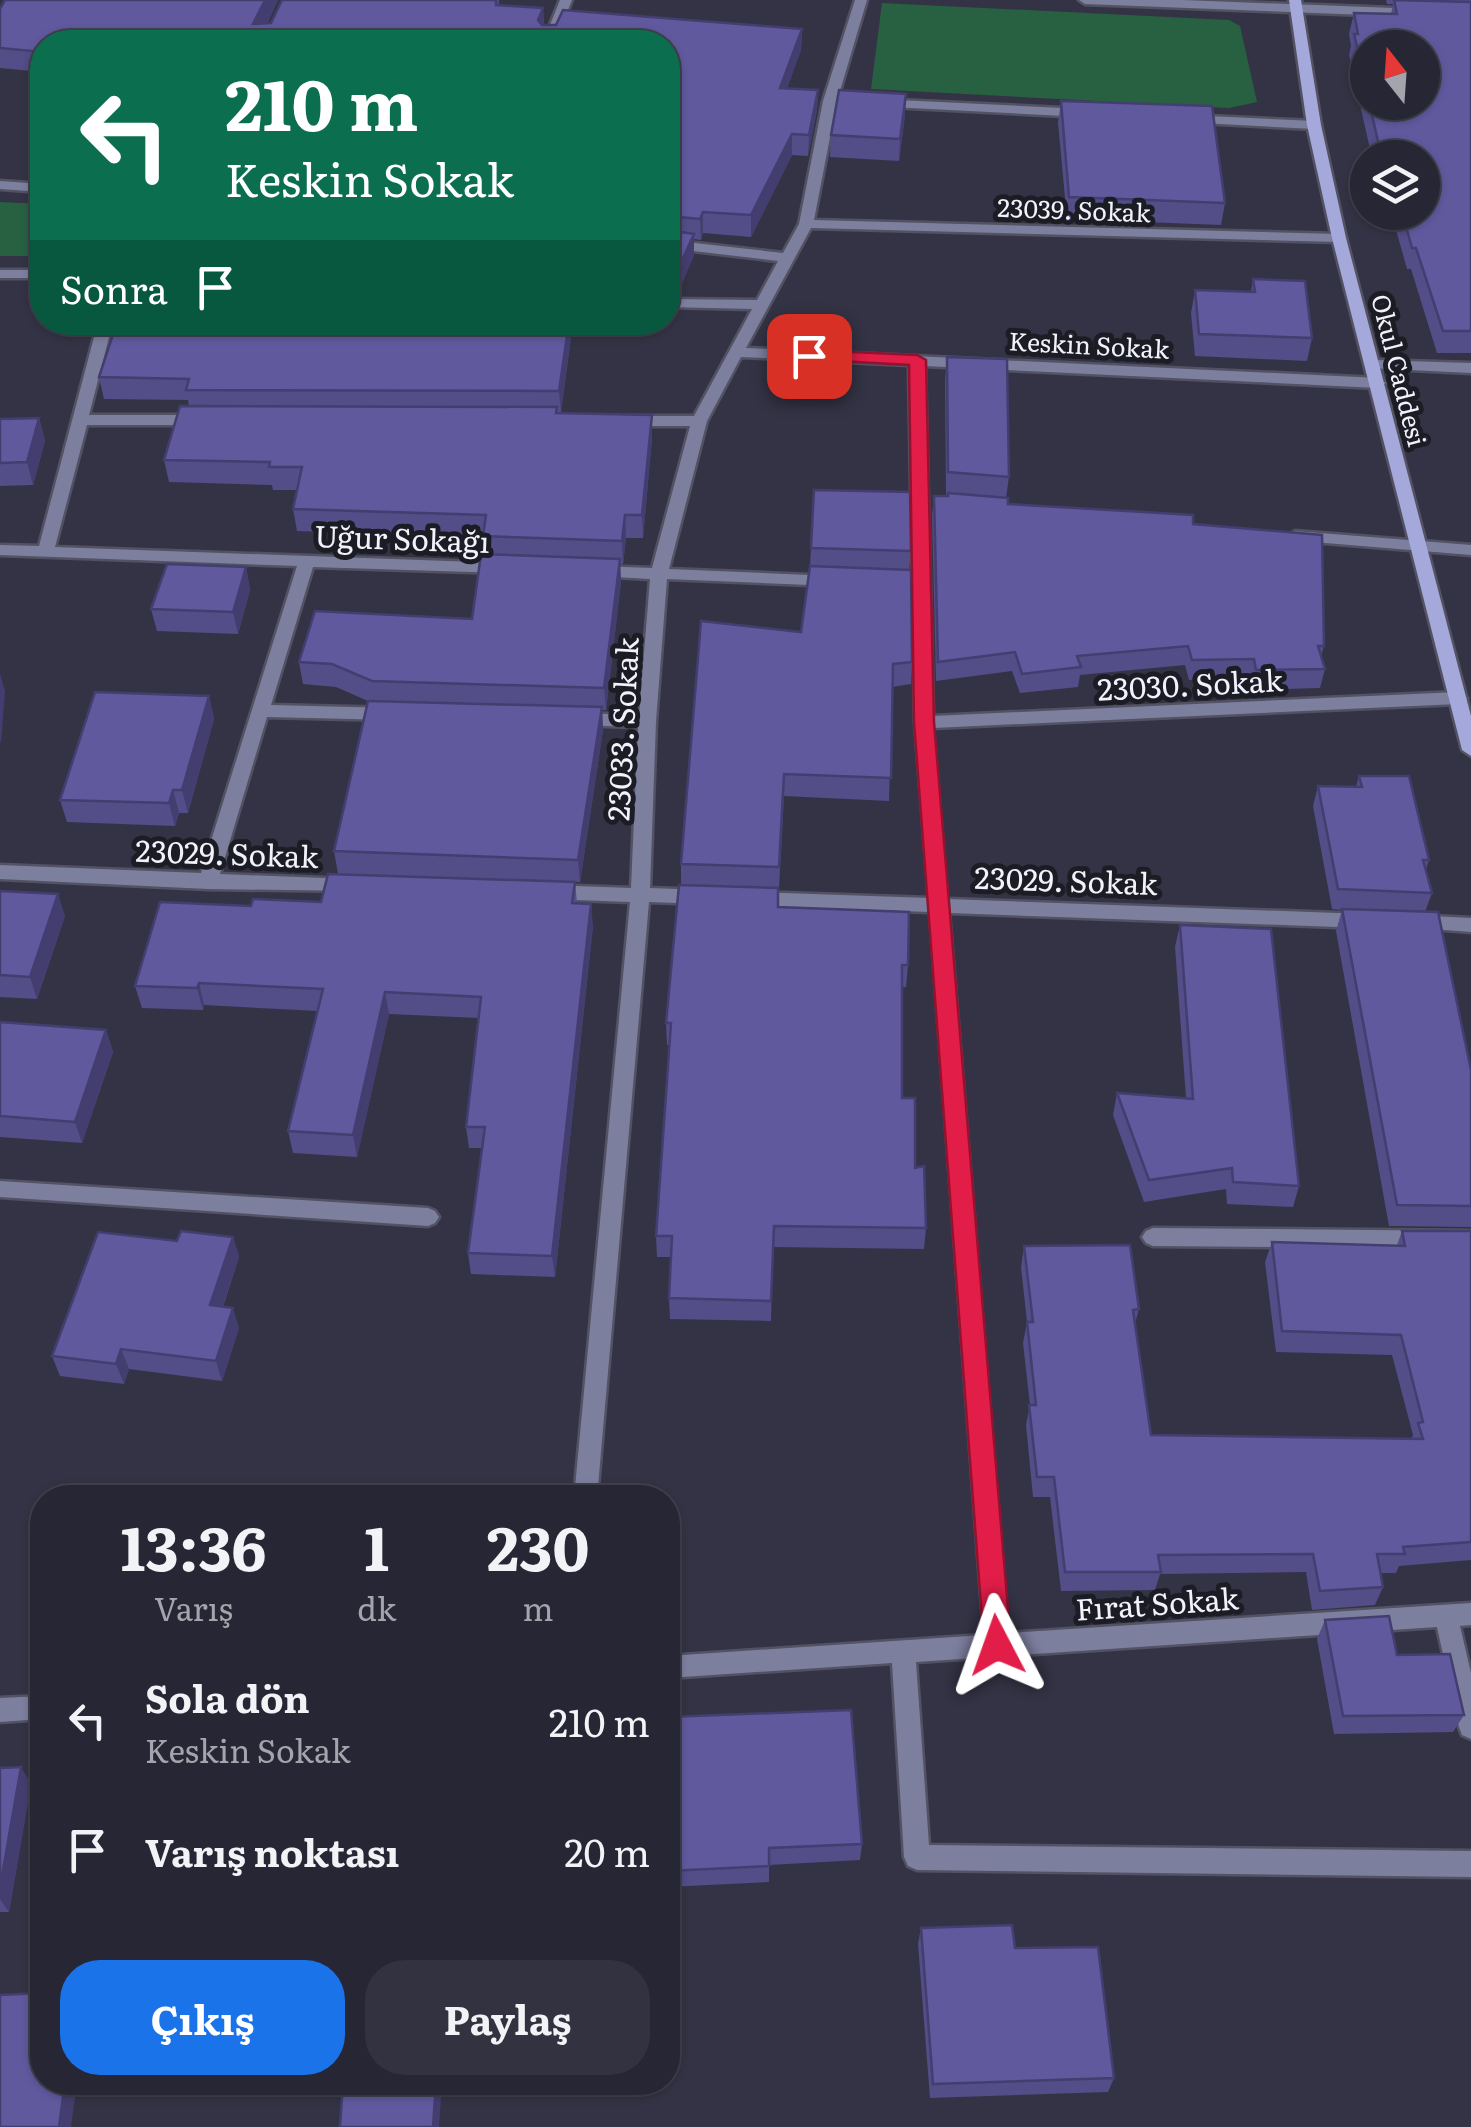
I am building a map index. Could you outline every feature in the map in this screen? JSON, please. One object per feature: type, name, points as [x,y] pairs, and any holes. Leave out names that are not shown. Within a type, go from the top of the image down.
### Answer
[{"type":"main road","name":"Okul Caddesi","points":[[1296,5],[1314,125],[1339,238],[1471,750]]},
{"type":"street","points":[[554,30],[566,0]]},
{"type":"street","name":"23033. Sokak","points":[[586,1485],[640,895],[647,721],[659,574],[699,421],[806,224],[840,101],[861,0]]},
{"type":"street","points":[[1085,0],[1296,5],[1471,15]]},
{"type":"street","points":[[869,103],[1102,114]]},
{"type":"street","points":[[1179,118],[1314,125]]},
{"type":"street","points":[[0,185],[30,187]]},
{"type":"street","name":"23039. Sokak","points":[[806,224],[1339,238]]},
{"type":"street","points":[[680,245],[788,258]]},
{"type":"street","points":[[0,274],[30,274]]},
{"type":"street","points":[[680,303],[761,305]]},
{"type":"street","points":[[46,551],[102,335]]},
{"type":"street","name":"Keskin Sokak","points":[[738,352],[1378,383]]},
{"type":"street","points":[[917,360],[930,502],[912,584],[997,1645]]},
{"type":"street","points":[[1374,365],[1471,368]]},
{"type":"street","points":[[78,420],[214,420]]},
{"type":"street","points":[[602,421],[699,421]]},
{"type":"street","points":[[1276,534],[1471,550]]},
{"type":"street","name":"Uğur Sokağı","points":[[0,550],[522,568]]},
{"type":"street","points":[[208,882],[307,560]]},
{"type":"street","points":[[580,571],[846,582]]},
{"type":"street","name":"23030. Sokak","points":[[924,722],[1458,698]]},
{"type":"street","points":[[259,711],[414,715]]},
{"type":"street","points":[[550,718],[647,721]]},
{"type":"street","name":"23029. Sokak","points":[[0,872],[365,887]]},
{"type":"street","name":"23029. Sokak","points":[[522,892],[1471,924]]},
{"type":"street","points":[[0,1189],[428,1217]]},
{"type":"street","points":[[1153,1237],[1471,1240]]},
{"type":"street","points":[[1459,1615],[1471,1727]]},
{"type":"street","name":"Fırat Sokak","points":[[680,1665],[1459,1615]]},
{"type":"street","points":[[904,1651],[917,1857],[1471,1864]]},
{"type":"street","points":[[0,1710],[30,1709]]},
{"type":"green space","points":[[882,3],[1229,20],[1240,26],[1257,102],[1229,108],[871,89]]},
{"type":"green space","points":[[0,202],[30,203],[30,256],[0,256]]},
{"type":"building","points":[[5,0],[265,0],[253,24],[271,23],[282,0],[496,0],[496,5],[543,8],[538,20],[542,25],[556,25],[563,10],[802,29],[780,88],[818,90],[809,135],[792,134],[751,215],[703,212],[700,219],[680,217],[680,30],[30,30],[30,51],[0,48],[0,9]]},
{"type":"building","points":[[1394,0],[1471,2],[1471,331],[1443,331],[1407,230],[1440,230],[1440,140],[1378,140],[1373,120],[1440,120],[1440,30],[1357,30],[1354,13],[1397,14]]},
{"type":"building","points":[[839,90],[906,94],[900,139],[831,135]]},
{"type":"building","points":[[1061,101],[1212,106],[1225,203],[1069,197]]},
{"type":"building","points":[[680,232],[694,234],[680,265]]},
{"type":"building","points":[[1253,279],[1305,281],[1312,338],[1199,334],[1195,290],[1255,292]]},
{"type":"building","points":[[113,335],[567,335],[559,391],[186,390],[189,379],[99,377]]},
{"type":"building","points":[[947,357],[1007,359],[1009,477],[948,472]]},
{"type":"building","points":[[180,406],[557,407],[556,413],[652,415],[642,515],[625,515],[622,541],[483,536],[486,515],[293,509],[302,467],[269,467],[270,462],[164,460]]},
{"type":"building","points":[[39,418],[27,462],[0,463],[0,419]]},
{"type":"building","points":[[814,490],[910,492],[911,551],[811,548]]},
{"type":"building","points":[[948,493],[1008,498],[1008,504],[1193,515],[1193,524],[1322,535],[1324,646],[1318,646],[1325,669],[1256,670],[1254,659],[1192,660],[1188,646],[1077,656],[1081,667],[1022,674],[1015,652],[938,662],[934,496]]},
{"type":"building","points":[[481,554],[620,559],[604,688],[372,681],[332,664],[299,662],[315,611],[472,619]]},
{"type":"building","points":[[167,564],[246,567],[233,612],[151,609]]},
{"type":"building","points":[[810,566],[911,570],[912,662],[893,664],[891,778],[784,774],[779,867],[681,864],[701,621],[801,632]]},
{"type":"building","points":[[95,692],[209,696],[182,790],[173,790],[169,803],[60,800]]},
{"type":"building","points":[[368,701],[602,707],[578,860],[334,851]]},
{"type":"building","points":[[1359,776],[1409,776],[1429,860],[1423,860],[1432,893],[1338,889],[1318,786],[1362,787]]},
{"type":"building","points":[[328,874],[575,882],[572,903],[591,904],[552,1256],[468,1253],[485,1127],[466,1127],[481,997],[385,992],[353,1135],[288,1131],[323,989],[199,983],[197,988],[135,986],[160,902],[251,906],[253,899],[321,902]]},
{"type":"building","points":[[679,885],[778,888],[778,907],[909,912],[908,965],[902,965],[902,1098],[915,1098],[915,1168],[924,1166],[926,1228],[774,1226],[771,1301],[669,1298],[672,1236],[656,1236],[671,1023],[666,1023]]},
{"type":"building","points":[[0,891],[58,894],[30,977],[0,975]]},
{"type":"building","points":[[1342,909],[1438,912],[1471,1070],[1471,1206],[1397,1205]]},
{"type":"building","points":[[1180,925],[1271,929],[1299,1186],[1233,1182],[1232,1168],[1149,1180],[1117,1093],[1193,1099]]},
{"type":"building","points":[[0,1022],[106,1030],[75,1122],[0,1116]]},
{"type":"building","points":[[181,1231],[233,1237],[210,1305],[233,1308],[216,1361],[121,1349],[116,1364],[52,1356],[98,1232],[177,1241]]},
{"type":"building","points":[[1402,1231],[1471,1231],[1471,1542],[1403,1547],[1405,1554],[1377,1554],[1383,1587],[1320,1591],[1313,1554],[1158,1555],[1161,1572],[1065,1572],[1054,1477],[1037,1477],[1029,1405],[1036,1405],[1027,1322],[1033,1322],[1024,1246],[1130,1245],[1139,1309],[1133,1310],[1151,1435],[1423,1439],[1418,1423],[1423,1422],[1401,1335],[1282,1331],[1272,1242],[1405,1246]]},
{"type":"building","points":[[1389,1616],[1397,1655],[1450,1654],[1464,1715],[1343,1716],[1325,1620]]},
{"type":"building","points":[[851,1710],[862,1844],[769,1848],[769,1866],[680,1870],[680,1717]]},
{"type":"building","points":[[21,1767],[0,1887],[0,1768]]},
{"type":"building","points":[[1012,1925],[1015,1948],[1098,1947],[1114,2078],[933,2084],[921,1928]]},
{"type":"building","points":[[30,1994],[30,2095],[63,2095],[59,2127],[0,2127],[0,1995]]},
{"type":"building","points":[[342,2095],[435,2095],[433,2127],[340,2127]]},
{"type":"route","points":[[809,356],[917,360],[924,722],[997,1645]]}]
